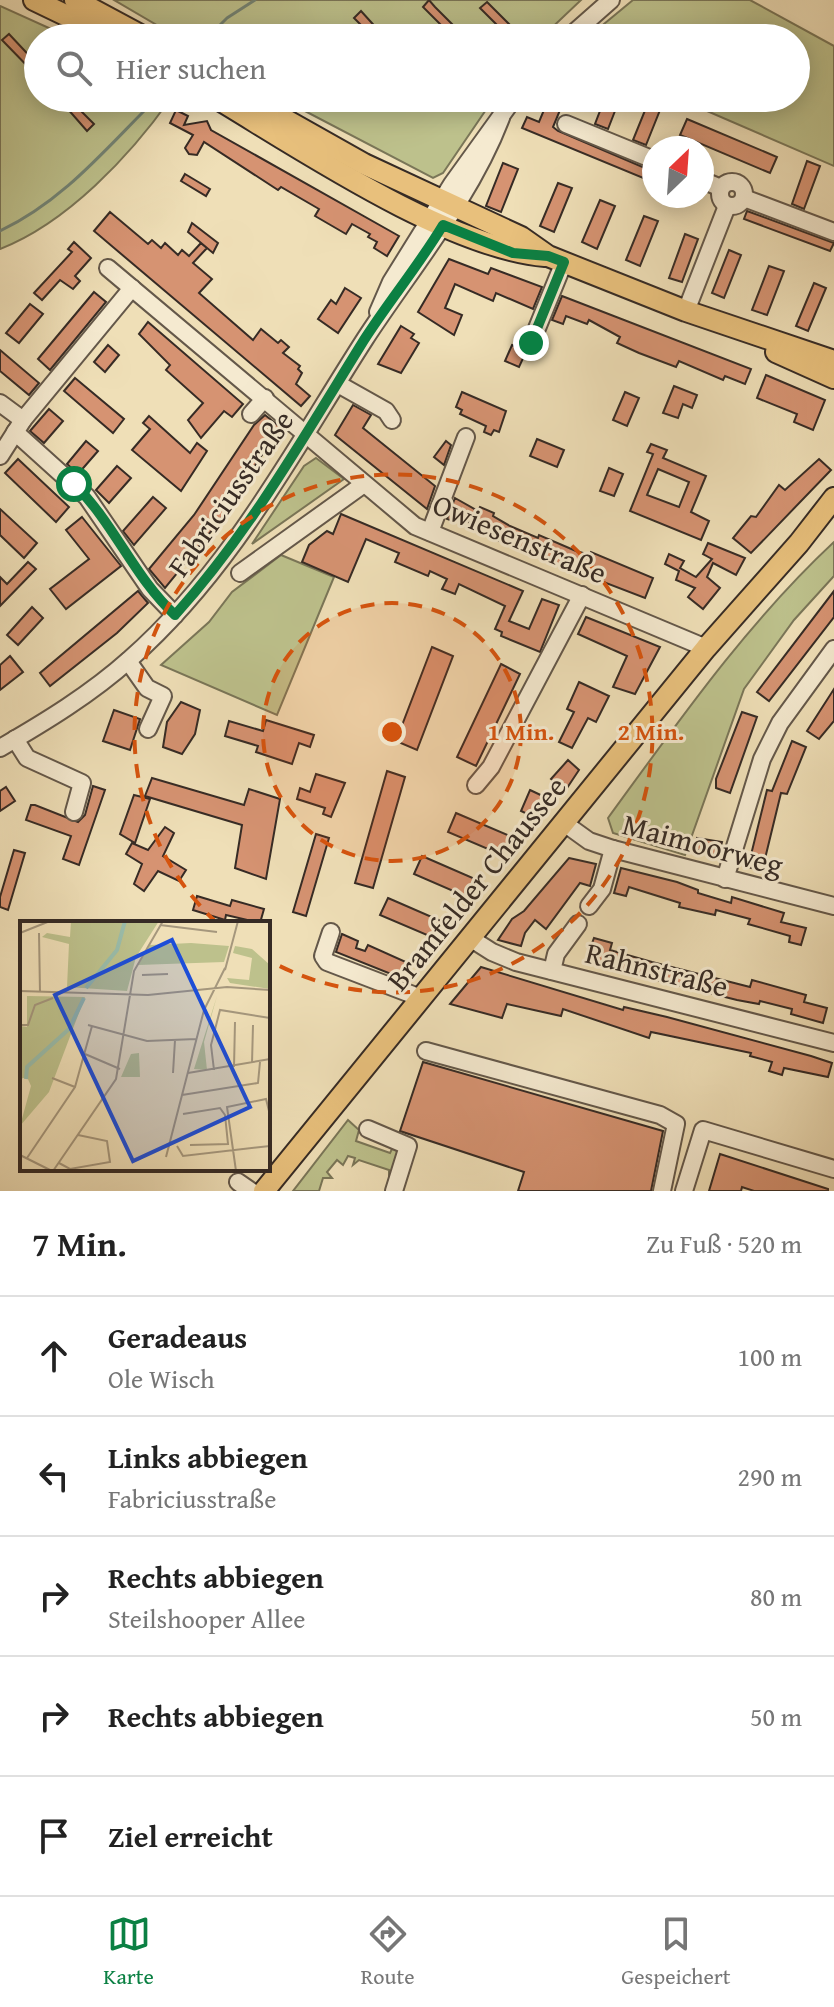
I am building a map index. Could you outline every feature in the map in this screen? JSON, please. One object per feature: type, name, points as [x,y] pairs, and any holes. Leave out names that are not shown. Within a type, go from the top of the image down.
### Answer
[{"type":"main road","points":[[34,0],[84,24]]},
{"type":"main road","points":[[75,0],[120,24]]},
{"type":"main road","points":[[241,112],[436,222],[513,253],[556,259]]},
{"type":"main road","points":[[272,112],[364,164],[521,237],[556,259],[686,311],[834,378]]},
{"type":"main road","points":[[686,311],[834,361]]},
{"type":"main road","name":"Bramfelder Chaussee","points":[[264,1191],[706,648],[799,543],[834,498]]},
{"type":"main road","name":"Bramfelder Chaussee","points":[[799,543],[834,519]]},
{"type":"street","points":[[584,24],[611,0]]},
{"type":"street","name":"Fabriciusstraße","points":[[0,748],[85,694],[128,661],[175,615],[235,542],[308,433],[367,336],[391,282],[491,144],[505,112]]},
{"type":"street","points":[[566,124],[642,155]]},
{"type":"street","points":[[727,182],[739,183],[744,190],[744,198],[739,204],[727,206],[720,196],[721,188],[727,182]]},
{"type":"street","points":[[714,185],[721,188]]},
{"type":"street","points":[[744,198],[834,232]]},
{"type":"street","points":[[686,311],[727,206]]},
{"type":"street","points":[[531,343],[556,259]]},
{"type":"street","name":"Owiesenstraße","points":[[108,268],[415,526],[706,648]]},
{"type":"street","points":[[0,456],[19,426],[132,288]]},
{"type":"street","points":[[338,384],[386,411],[392,420]]},
{"type":"street","points":[[251,414],[265,398]]},
{"type":"street","points":[[0,403],[87,497],[150,589],[175,615]]},
{"type":"street","points":[[430,532],[466,437]]},
{"type":"street","name":"Fabriciusstraße","points":[[240,573],[364,484]]},
{"type":"street","points":[[476,785],[491,767],[582,595]]},
{"type":"street","points":[[725,879],[762,759],[780,723],[834,649]]},
{"type":"street","points":[[128,661],[147,688],[163,696],[148,729]]},
{"type":"street","points":[[15,739],[27,758],[82,783],[74,812]]},
{"type":"street","name":"Maimoorweg","points":[[564,823],[589,841],[613,849],[834,906]]},
{"type":"street","points":[[589,906],[602,889],[613,849]]},
{"type":"street","points":[[552,971],[556,954],[578,924]]},
{"type":"street","points":[[331,932],[323,956],[327,962],[421,998]]},
{"type":"street","name":"Rahnstraße","points":[[470,938],[492,952],[552,971],[834,1043]]},
{"type":"street","points":[[426,1051],[660,1115],[676,1124],[662,1191]]},
{"type":"street","points":[[368,1129],[408,1146],[394,1191]]},
{"type":"street","points":[[684,1191],[703,1130],[834,1169]]},
{"type":"green space","points":[[114,0],[581,0],[556,24],[155,24]]},
{"type":"green space","points":[[633,0],[750,0],[794,24],[604,24]]},
{"type":"green space","points":[[0,6],[40,24],[24,24],[24,112],[161,112],[117,164],[73,205],[49,223],[0,249]]},
{"type":"green space","points":[[810,33],[834,46],[834,166],[709,112],[810,112]]},
{"type":"green space","points":[[307,112],[484,112],[443,173],[433,178]]},
{"type":"green space","points":[[316,458],[344,479],[252,544],[304,466]]},
{"type":"green space","points":[[834,542],[834,576],[794,620],[744,689],[685,855],[613,833],[608,818],[687,710],[772,606]]},
{"type":"green space","points":[[281,555],[334,577],[277,715],[161,665],[209,622],[232,592]]},
{"type":"green space","points":[[348,1120],[359,1130],[356,1141],[390,1153],[394,1145],[399,1151],[389,1177],[389,1170],[359,1160],[353,1165],[355,1158],[348,1156],[343,1165],[337,1160],[327,1172],[332,1178],[323,1178],[319,1191],[293,1191]]},
{"type":"building","points":[[429,0],[452,24],[440,24],[423,7]]},
{"type":"building","points":[[487,2],[509,24],[496,24],[480,8]]},
{"type":"building","points":[[361,11],[373,24],[360,24],[354,18]]},
{"type":"building","points":[[9,34],[24,50],[24,63],[2,40]]},
{"type":"building","points":[[70,112],[82,112],[94,124],[87,131]]},
{"type":"building","points":[[175,112],[188,116],[184,125],[207,121],[211,130],[399,236],[387,256],[374,248],[377,242],[368,237],[370,234],[352,224],[346,234],[315,216],[319,209],[281,187],[278,190],[204,142],[197,155],[189,154],[185,148],[193,135],[170,123]]},
{"type":"building","points":[[543,112],[559,112],[553,127],[558,131],[642,167],[642,178],[522,128],[527,117],[539,122]]},
{"type":"building","points":[[600,112],[615,112],[608,129],[595,124]]},
{"type":"building","points":[[644,112],[659,112],[650,136],[642,136],[642,143],[633,140]]},
{"type":"building","points":[[687,119],[777,157],[770,173],[714,149],[714,136],[680,135]]},
{"type":"building","points":[[807,161],[820,166],[804,209],[792,204]]},
{"type":"building","points":[[503,163],[518,169],[501,212],[486,206]]},
{"type":"building","points":[[185,174],[210,189],[206,196],[181,181]]},
{"type":"building","points":[[558,183],[572,188],[554,232],[540,226]]},
{"type":"building","points":[[600,200],[615,206],[597,249],[582,242]]},
{"type":"building","points":[[747,211],[834,243],[830,251],[744,219]]},
{"type":"building","points":[[110,212],[148,244],[152,240],[161,248],[165,243],[178,255],[182,250],[189,256],[201,243],[207,248],[193,263],[212,279],[199,293],[253,340],[261,329],[278,343],[281,340],[289,347],[283,353],[300,366],[298,369],[302,373],[296,384],[310,396],[301,406],[94,231]]},
{"type":"building","points":[[644,216],[658,221],[640,266],[626,260]]},
{"type":"building","points":[[192,223],[218,243],[213,253],[188,232]]},
{"type":"building","points":[[685,234],[698,239],[682,282],[669,278]]},
{"type":"building","points":[[74,242],[91,258],[75,276],[80,281],[73,289],[60,280],[42,300],[34,293],[72,252],[68,249]]},
{"type":"building","points":[[729,250],[741,255],[724,298],[712,293]]},
{"type":"building","points":[[449,259],[488,274],[491,268],[542,287],[533,309],[496,293],[493,301],[455,284],[445,308],[462,315],[454,335],[418,312]]},
{"type":"building","points":[[769,266],[784,271],[767,315],[752,310]]},
{"type":"building","points":[[814,283],[826,288],[808,331],[796,326]]},
{"type":"building","points":[[345,288],[361,298],[338,333],[318,319],[331,300],[336,304]]},
{"type":"building","points":[[94,292],[106,302],[50,370],[38,359]]},
{"type":"building","points":[[562,296],[751,369],[745,384],[725,376],[723,380],[679,361],[676,367],[639,353],[617,343],[620,337],[589,320],[587,324],[566,316],[563,324],[552,320]]},
{"type":"building","points":[[30,304],[43,314],[19,343],[6,333]]},
{"type":"building","points":[[148,322],[243,404],[232,417],[224,411],[201,438],[188,420],[203,403],[166,370],[170,365],[139,334]]},
{"type":"building","points":[[401,326],[414,334],[411,338],[419,343],[401,373],[378,364]]},
{"type":"building","points":[[108,345],[119,355],[105,372],[94,362]]},
{"type":"building","points":[[512,345],[526,352],[519,367],[505,361]]},
{"type":"building","points":[[0,350],[39,383],[29,395],[0,371]]},
{"type":"building","points":[[766,375],[825,400],[813,430],[794,422],[797,414],[757,398]]},
{"type":"building","points":[[75,378],[124,419],[113,433],[64,391]]},
{"type":"building","points":[[674,386],[697,395],[692,408],[683,404],[678,418],[663,413]]},
{"type":"building","points":[[462,392],[506,411],[499,432],[494,430],[491,435],[484,432],[486,426],[460,414],[462,410],[456,407]]},
{"type":"building","points":[[625,392],[639,398],[627,426],[613,420]]},
{"type":"building","points":[[353,405],[371,415],[363,428],[435,486],[427,509],[335,435]]},
{"type":"building","points":[[49,409],[63,421],[44,443],[30,431]]},
{"type":"building","points":[[265,415],[280,427],[218,523],[165,588],[149,569],[194,515],[254,425]]},
{"type":"building","points":[[149,416],[190,453],[197,443],[207,451],[181,491],[132,450],[150,429],[143,423]]},
{"type":"building","points":[[537,439],[564,450],[557,467],[530,456]]},
{"type":"building","points":[[86,441],[98,451],[78,474],[67,464]]},
{"type":"building","points":[[446,441],[451,445],[444,465],[434,457]]},
{"type":"building","points":[[651,444],[667,450],[663,458],[706,476],[691,512],[709,521],[701,540],[630,511],[653,454],[647,452]],"holes":[[[658,469],[689,482],[679,507],[647,495]]]},
{"type":"building","points":[[18,459],[69,507],[56,522],[5,473]]},
{"type":"building","points":[[819,459],[831,470],[751,553],[733,538],[751,516],[756,517],[779,485],[785,490]]},
{"type":"building","points":[[117,466],[131,478],[109,503],[96,490]]},
{"type":"building","points":[[609,468],[623,474],[614,496],[600,491]]},
{"type":"building","points":[[153,497],[166,508],[134,545],[123,531]]},
{"type":"building","points":[[455,498],[478,511],[480,507],[494,513],[493,516],[510,526],[538,538],[539,535],[590,555],[591,552],[653,578],[645,598],[520,550],[508,538],[506,544],[471,529],[473,524],[455,516],[453,521],[447,519]]},
{"type":"building","points":[[0,509],[37,543],[24,558],[0,535]]},
{"type":"building","points":[[341,514],[523,591],[509,621],[529,629],[542,599],[559,605],[540,652],[501,636],[502,632],[495,629],[505,606],[459,584],[455,594],[442,589],[447,579],[430,571],[428,576],[395,562],[399,553],[366,539],[348,582],[302,562],[309,545],[327,531],[333,534]]},
{"type":"building","points":[[82,517],[121,566],[66,609],[50,589],[89,559],[66,530]]},
{"type":"building","points":[[708,543],[745,558],[736,575],[713,563],[707,577],[720,588],[703,609],[688,597],[695,588],[676,580],[679,571],[665,564],[669,554],[684,561],[680,568],[696,577],[712,559],[703,554]]},
{"type":"building","points":[[28,562],[36,569],[0,606],[0,577],[7,584]]},
{"type":"building","points":[[138,591],[148,603],[117,633],[50,686],[40,673]]},
{"type":"building","points":[[834,591],[834,617],[769,701],[757,692]]},
{"type":"building","points":[[32,607],[43,618],[18,645],[7,635]]},
{"type":"building","points":[[586,617],[660,647],[635,694],[613,687],[627,656],[578,634]]},
{"type":"building","points":[[432,647],[453,656],[417,750],[396,741]]},
{"type":"building","points":[[10,656],[23,672],[0,690],[0,665]]},
{"type":"building","points":[[501,664],[520,674],[476,766],[457,757]]},
{"type":"building","points":[[579,682],[609,696],[596,722],[588,718],[572,748],[559,742],[574,712],[567,709]]},
{"type":"building","points":[[834,689],[834,721],[819,739],[807,731]]},
{"type":"building","points":[[181,702],[200,710],[195,734],[182,754],[163,747],[167,722]]},
{"type":"building","points":[[114,710],[140,719],[130,750],[103,741]]},
{"type":"building","points":[[742,712],[757,717],[730,793],[716,788],[716,779]]},
{"type":"building","points":[[266,720],[314,735],[310,747],[299,743],[292,764],[256,752],[258,746],[225,736],[229,721],[263,731]]},
{"type":"building","points":[[792,741],[806,747],[787,794],[781,793],[762,871],[748,867],[767,790],[772,791]]},
{"type":"building","points":[[568,760],[579,770],[565,791],[551,779]]},
{"type":"building","points":[[387,771],[405,777],[373,888],[355,883]]},
{"type":"building","points":[[316,774],[345,783],[331,817],[323,814],[325,808],[297,799],[300,788],[310,792]]},
{"type":"building","points":[[152,778],[244,805],[249,789],[280,799],[266,879],[235,868],[242,825],[145,796]]},
{"type":"building","points":[[93,786],[105,790],[79,865],[63,859],[71,836],[26,820],[31,805],[35,805],[78,822],[85,815]]},
{"type":"building","points":[[6,787],[15,801],[0,811],[0,791]]},
{"type":"building","points":[[530,790],[547,798],[542,808],[548,811],[540,820],[521,811]]},
{"type":"building","points":[[134,795],[150,799],[135,843],[120,834]]},
{"type":"building","points":[[456,813],[510,836],[502,855],[448,832]]},
{"type":"building","points":[[165,827],[174,833],[163,856],[186,870],[179,881],[158,871],[144,891],[134,884],[142,864],[126,854],[132,843],[148,850]]},
{"type":"building","points":[[316,834],[329,838],[306,916],[293,912]]},
{"type":"building","points":[[697,838],[722,842],[718,856],[694,849]]},
{"type":"building","points":[[14,850],[25,853],[8,910],[0,907],[0,897]]},
{"type":"building","points":[[422,856],[475,879],[467,897],[414,874]]},
{"type":"building","points":[[569,858],[596,864],[590,886],[580,883],[546,929],[535,920],[525,933],[521,946],[498,940],[512,919],[524,911]]},
{"type":"building","points":[[621,868],[677,882],[698,890],[698,893],[731,903],[732,897],[784,913],[781,922],[806,928],[801,945],[789,942],[790,936],[748,924],[750,919],[716,910],[715,915],[679,907],[680,903],[629,887],[626,896],[614,893]]},
{"type":"building","points":[[197,896],[230,906],[232,900],[264,909],[261,921],[226,915],[225,920],[193,910]]},
{"type":"building","points":[[388,898],[441,921],[434,938],[380,915]]},
{"type":"building","points":[[342,934],[358,941],[356,948],[365,951],[368,945],[408,963],[401,978],[336,952]]},
{"type":"building","points":[[594,938],[612,943],[610,950],[652,962],[750,987],[752,980],[806,995],[804,1002],[827,1008],[823,1023],[791,1014],[792,1009],[760,1001],[759,1004],[737,1000],[585,962]]},
{"type":"building","points":[[481,967],[623,1010],[624,1007],[667,1017],[811,1056],[832,1063],[828,1077],[784,1068],[782,1075],[769,1071],[772,1062],[750,1056],[751,1053],[651,1032],[649,1038],[563,1009],[561,1016],[507,1004],[502,1018],[450,1004]]},
{"type":"building","points":[[423,1062],[663,1131],[651,1191],[518,1191],[524,1172],[400,1131]]},
{"type":"building","points":[[720,1154],[828,1191],[754,1191],[742,1187],[741,1191],[709,1191]]},
{"type":"waterway","points":[[221,24],[255,0]]},
{"type":"waterway","points":[[0,231],[65,188],[143,112]]},
{"type":"route","points":[[74,484],[87,497],[150,589],[175,615],[218,566],[266,498],[367,336],[394,302],[443,225],[513,253],[548,256],[564,262],[531,343]]}]
